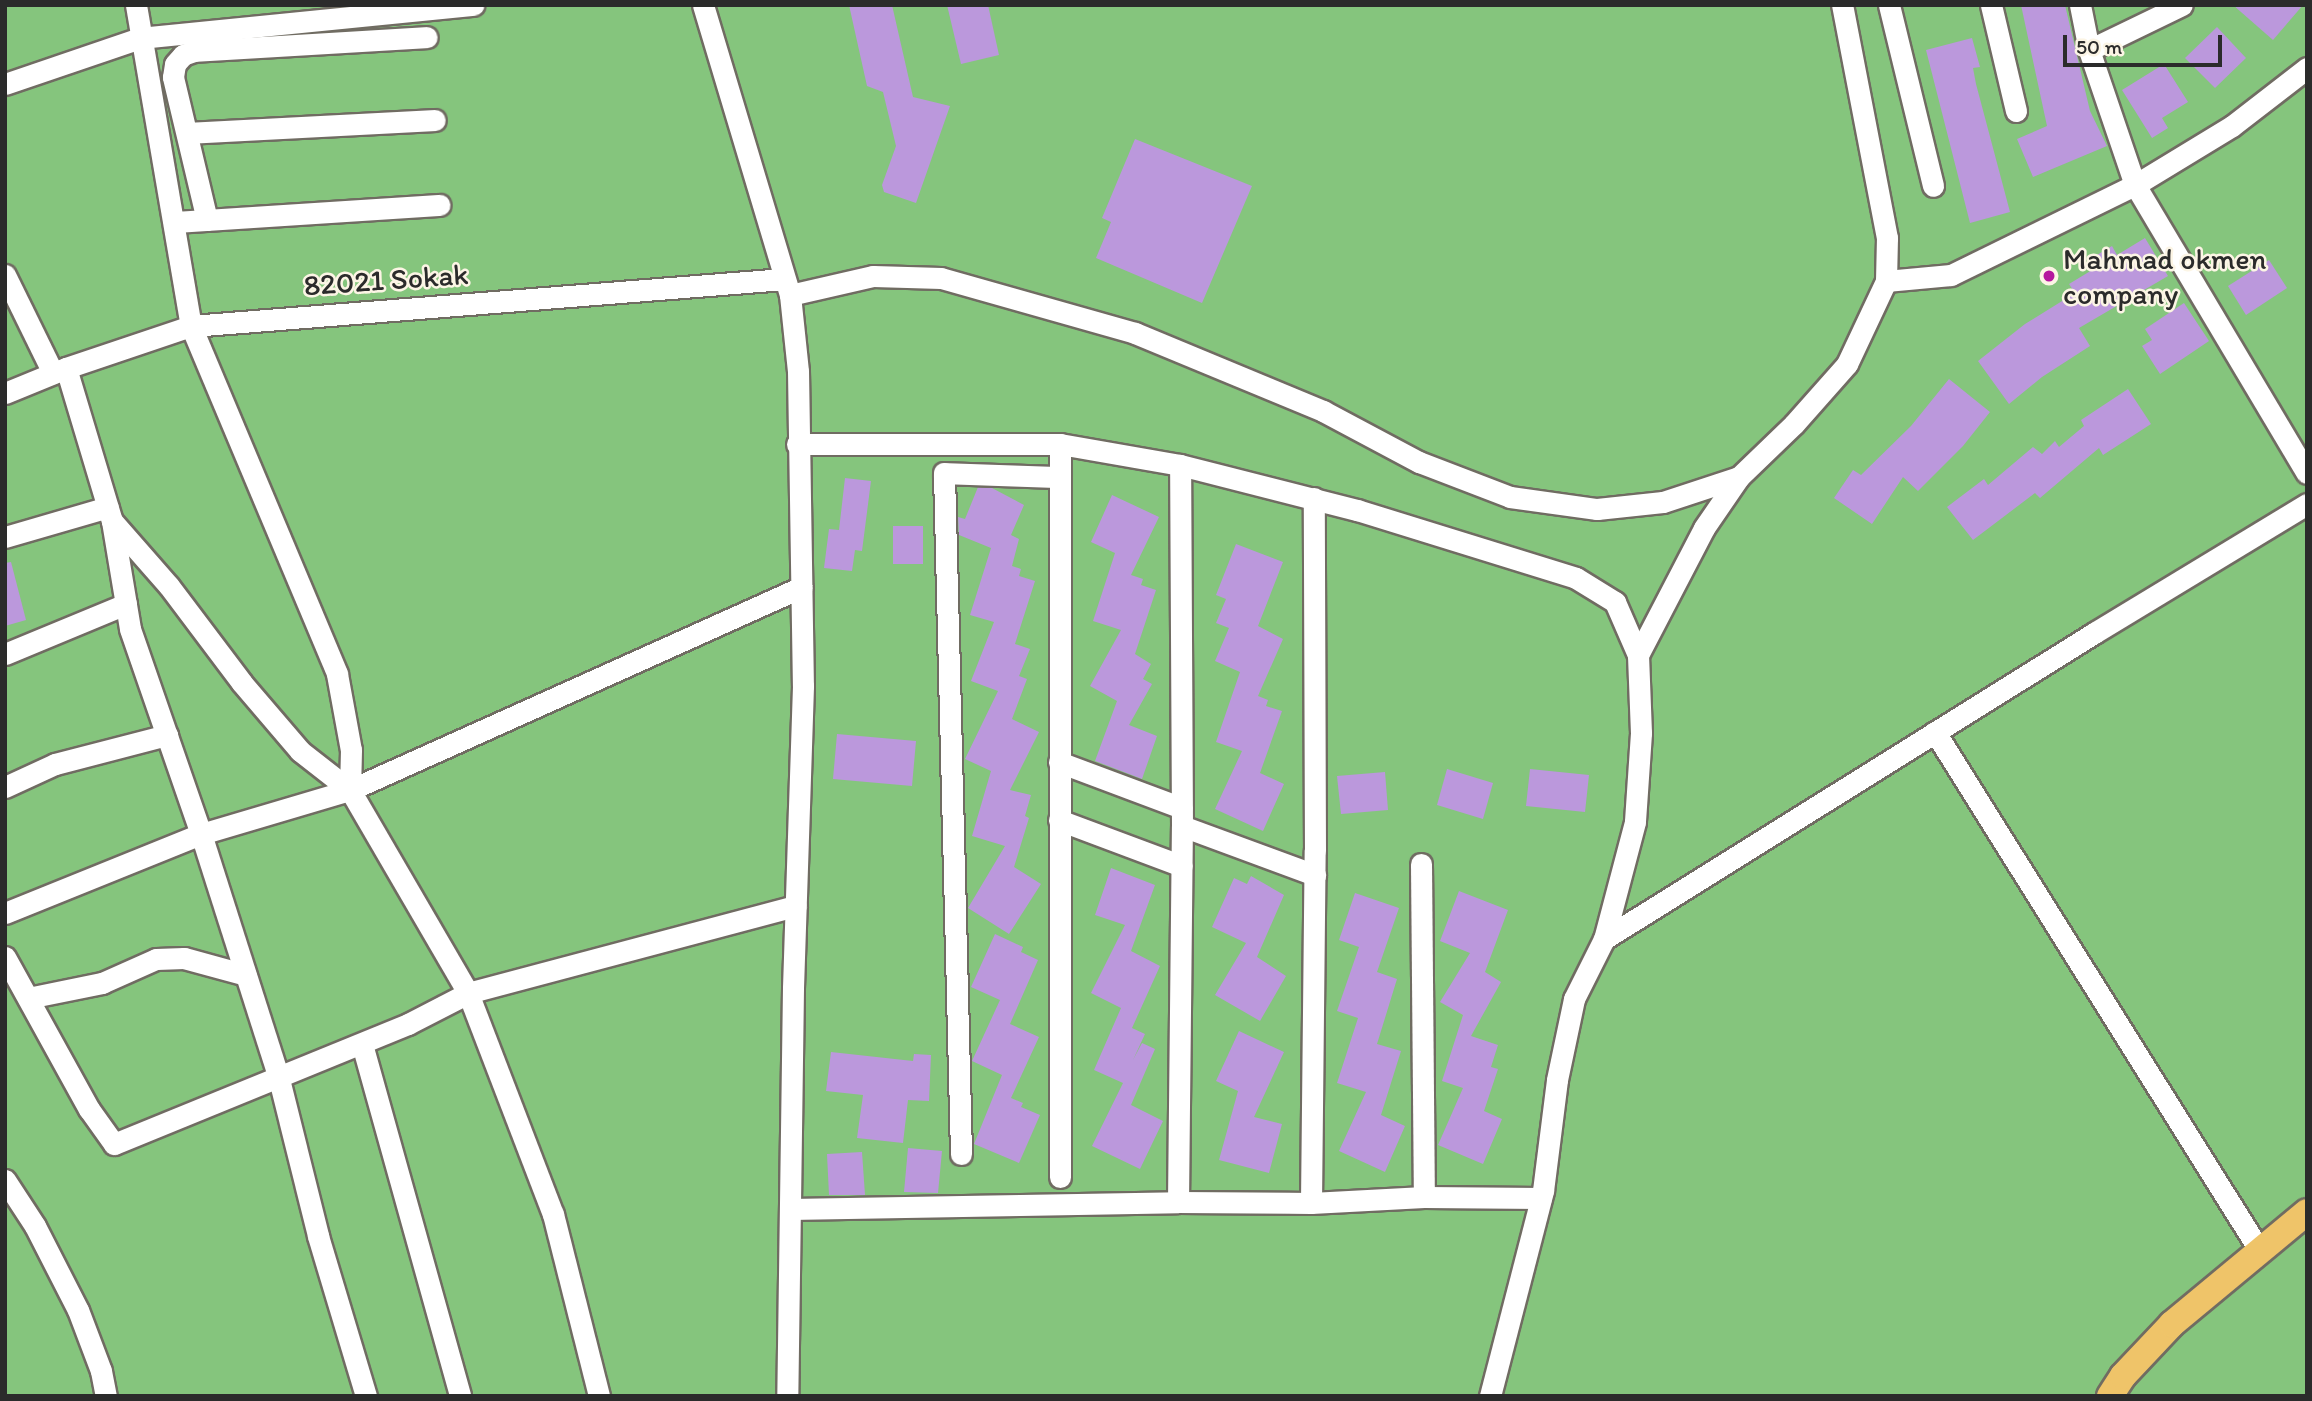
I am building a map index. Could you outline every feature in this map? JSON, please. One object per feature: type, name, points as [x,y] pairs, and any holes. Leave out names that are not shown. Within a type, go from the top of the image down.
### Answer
[{"type":"main road","points":[[2110,1396],[2123,1376],[2172,1325],[2307,1212]]},
{"type":"street","points":[[136,5],[191,326],[337,674],[351,750],[350,790]]},
{"type":"street","points":[[5,85],[140,38],[473,5]]},
{"type":"street","points":[[704,5],[787,287],[797,371],[803,686],[787,1396]]},
{"type":"street","points":[[1638,655],[1704,528],[1739,477],[1794,424],[1847,364],[1886,281],[1887,238],[1842,5]]},
{"type":"street","points":[[1889,5],[1933,186]]},
{"type":"street","points":[[1991,5],[2016,111]]},
{"type":"street","points":[[2080,5],[2089,50],[2135,185],[2307,473]]},
{"type":"street","points":[[2089,50],[2182,5]]},
{"type":"street","points":[[207,220],[173,77],[175,64],[188,52],[427,37]]},
{"type":"street","points":[[1886,281],[1951,275],[2135,185],[2232,126],[2307,68]]},
{"type":"street","points":[[187,133],[435,120]]},
{"type":"street","points":[[174,222],[439,205]]},
{"type":"street","points":[[5,275],[59,371],[110,514],[130,629],[201,835],[279,1079],[318,1236],[366,1396]]},
{"type":"street","name":"82021 Sokak","points":[[5,393],[59,371],[191,326],[787,287],[873,276],[941,278],[1135,333],[1324,411],[1419,462],[1510,497],[1597,509],[1663,502],[1739,477]]},
{"type":"street","points":[[797,444],[1060,444],[1180,465],[1314,498],[1576,578],[1615,602],[1638,655],[1641,733],[1635,822],[1604,939],[1574,999],[1557,1080],[1541,1198],[1490,1396]]},
{"type":"street","points":[[1060,444],[1060,1177]]},
{"type":"street","points":[[1178,1202],[1182,866],[1180,465]]},
{"type":"street","points":[[961,1154],[944,473],[1060,477]]},
{"type":"street","points":[[1311,1203],[1315,875],[1314,498]]},
{"type":"street","points":[[1604,939],[2307,504]]},
{"type":"street","points":[[110,514],[169,586],[242,683],[300,751],[350,790],[468,993],[553,1214],[599,1396]]},
{"type":"street","points":[[5,537],[110,514]]},
{"type":"street","points":[[5,913],[201,835],[350,790],[801,587]]},
{"type":"street","points":[[5,654],[126,604]]},
{"type":"street","points":[[1935,732],[2260,1251]]},
{"type":"street","points":[[5,787],[55,764],[167,735]]},
{"type":"street","points":[[1059,762],[1315,875]]},
{"type":"street","points":[[1059,820],[1182,866]]},
{"type":"street","points":[[1421,864],[1424,1197]]},
{"type":"street","points":[[5,957],[89,1110],[114,1144],[362,1044],[468,993],[796,906]]},
{"type":"street","points":[[28,998],[102,983],[156,959],[184,958],[246,975]]},
{"type":"street","points":[[362,1044],[460,1396]]},
{"type":"street","points":[[5,1180],[35,1226],[78,1310],[101,1371],[106,1396]]},
{"type":"street","points":[[790,1209],[1178,1202],[1311,1203],[1424,1197],[1541,1198]]},
{"type":"green space","points":[[5,5],[2307,5],[2307,1396],[5,1396]]},
{"type":"building","points":[[849,5],[892,5],[913,97],[950,106],[916,203],[884,192],[882,185],[896,146],[883,92],[867,86]]},
{"type":"building","points":[[947,5],[988,5],[999,55],[961,64]]},
{"type":"building","points":[[2021,5],[2065,5],[2090,111],[2107,146],[2033,177],[2017,139],[2047,126]]},
{"type":"building","points":[[2233,5],[2303,5],[2273,40]]},
{"type":"building","points":[[2217,27],[2246,58],[2215,88],[2185,58]]},
{"type":"building","points":[[1972,38],[1980,67],[1973,68],[1976,84],[2010,212],[1970,223],[1926,50]]},
{"type":"building","points":[[2164,64],[2188,102],[2162,118],[2168,128],[2152,138],[2122,90]]},
{"type":"building","points":[[1135,139],[1252,186],[1202,303],[1096,258],[1111,222],[1102,218]]},
{"type":"building","points":[[2145,238],[2168,276],[2079,328],[2090,346],[2042,377],[2009,404],[1978,361],[2025,324],[2075,293],[2069,284],[2102,264],[2097,255],[2112,246],[2117,255]]},
{"type":"building","points":[[2269,260],[2287,288],[2246,315],[2228,286]]},
{"type":"building","points":[[2184,303],[2209,341],[2160,374],[2142,346],[2152,340],[2145,329]]},
{"type":"building","points":[[1949,379],[1990,412],[1963,446],[1918,491],[1903,477],[1872,524],[1834,498],[1853,470],[1861,475],[1911,426]]},
{"type":"building","points":[[2128,389],[2151,424],[2103,455],[2099,448],[2040,498],[2035,493],[1973,540],[1947,507],[1984,479],[1988,485],[2033,447],[2042,454],[2055,441],[2059,447],[2084,426],[2081,420]]},
{"type":"building","points":[[845,478],[871,481],[862,551],[855,550],[852,571],[824,568],[829,529],[839,530]]},
{"type":"building","points":[[978,487],[992,488],[1024,505],[1011,535],[1019,539],[1012,566],[1021,569],[1019,576],[1035,581],[1015,644],[1030,649],[1019,676],[1027,679],[1012,719],[1039,732],[1010,790],[1031,795],[1025,816],[1029,818],[1014,867],[1041,884],[1009,934],[968,908],[1005,846],[972,836],[991,771],[965,759],[998,691],[971,681],[994,622],[970,615],[991,548],[959,535],[958,517],[965,519]]},
{"type":"building","points":[[1112,495],[1159,517],[1131,575],[1143,579],[1141,585],[1156,590],[1135,654],[1151,664],[1143,679],[1152,684],[1129,725],[1157,736],[1142,779],[1095,761],[1117,701],[1090,686],[1121,630],[1093,621],[1115,553],[1091,542]]},
{"type":"building","points":[[893,526],[923,526],[923,564],[893,564]]},
{"type":"building","points":[[1236,544],[1283,562],[1258,626],[1283,639],[1258,696],[1268,700],[1266,706],[1282,711],[1260,773],[1284,784],[1263,831],[1215,809],[1242,751],[1216,742],[1240,672],[1215,661],[1229,628],[1216,623],[1226,599],[1216,595]]},
{"type":"building","points":[[11,562],[26,620],[5,626],[5,563]]},
{"type":"building","points":[[837,734],[916,741],[912,786],[833,779]]},
{"type":"building","points":[[1447,769],[1493,783],[1483,819],[1437,805]]},
{"type":"building","points":[[1530,769],[1589,775],[1585,812],[1526,806]]},
{"type":"building","points":[[1385,772],[1388,810],[1341,814],[1337,776]]},
{"type":"building","points":[[1111,868],[1155,885],[1131,951],[1160,966],[1132,1028],[1145,1034],[1133,1060],[1142,1043],[1155,1049],[1131,1105],[1163,1121],[1140,1169],[1092,1146],[1123,1083],[1094,1070],[1121,1008],[1091,993],[1125,925],[1095,915]]},
{"type":"building","points":[[1251,876],[1284,895],[1257,957],[1286,976],[1260,1021],[1215,995],[1246,943],[1212,927],[1234,878],[1247,884]]},
{"type":"building","points":[[1459,891],[1508,910],[1485,972],[1501,982],[1471,1036],[1498,1045],[1491,1067],[1498,1069],[1484,1111],[1502,1119],[1483,1164],[1438,1145],[1463,1088],[1442,1081],[1463,1015],[1440,1002],[1470,953],[1440,941]]},
{"type":"building","points":[[1355,893],[1399,908],[1377,972],[1397,979],[1377,1044],[1401,1051],[1381,1115],[1405,1126],[1385,1172],[1339,1151],[1366,1092],[1337,1083],[1358,1018],[1337,1011],[1359,947],[1339,940]]},
{"type":"building","points":[[995,934],[1023,947],[1021,952],[1038,960],[1010,1024],[1039,1037],[1011,1098],[1023,1103],[1021,1107],[1040,1115],[1019,1163],[974,1144],[1002,1075],[972,1061],[1000,1000],[971,987]]},
{"type":"building","points":[[1239,1031],[1284,1052],[1254,1117],[1282,1124],[1269,1173],[1219,1160],[1238,1091],[1216,1081]]},
{"type":"building","points":[[831,1052],[913,1061],[914,1054],[931,1055],[929,1101],[908,1100],[903,1143],[857,1138],[863,1095],[826,1091]]},
{"type":"building","points":[[908,1148],[942,1151],[938,1193],[904,1192]]},
{"type":"building","points":[[862,1152],[865,1195],[829,1195],[827,1154]]},
{"type":"place","name":"Mahmad okmen company","points":[[2049,276]]}]
